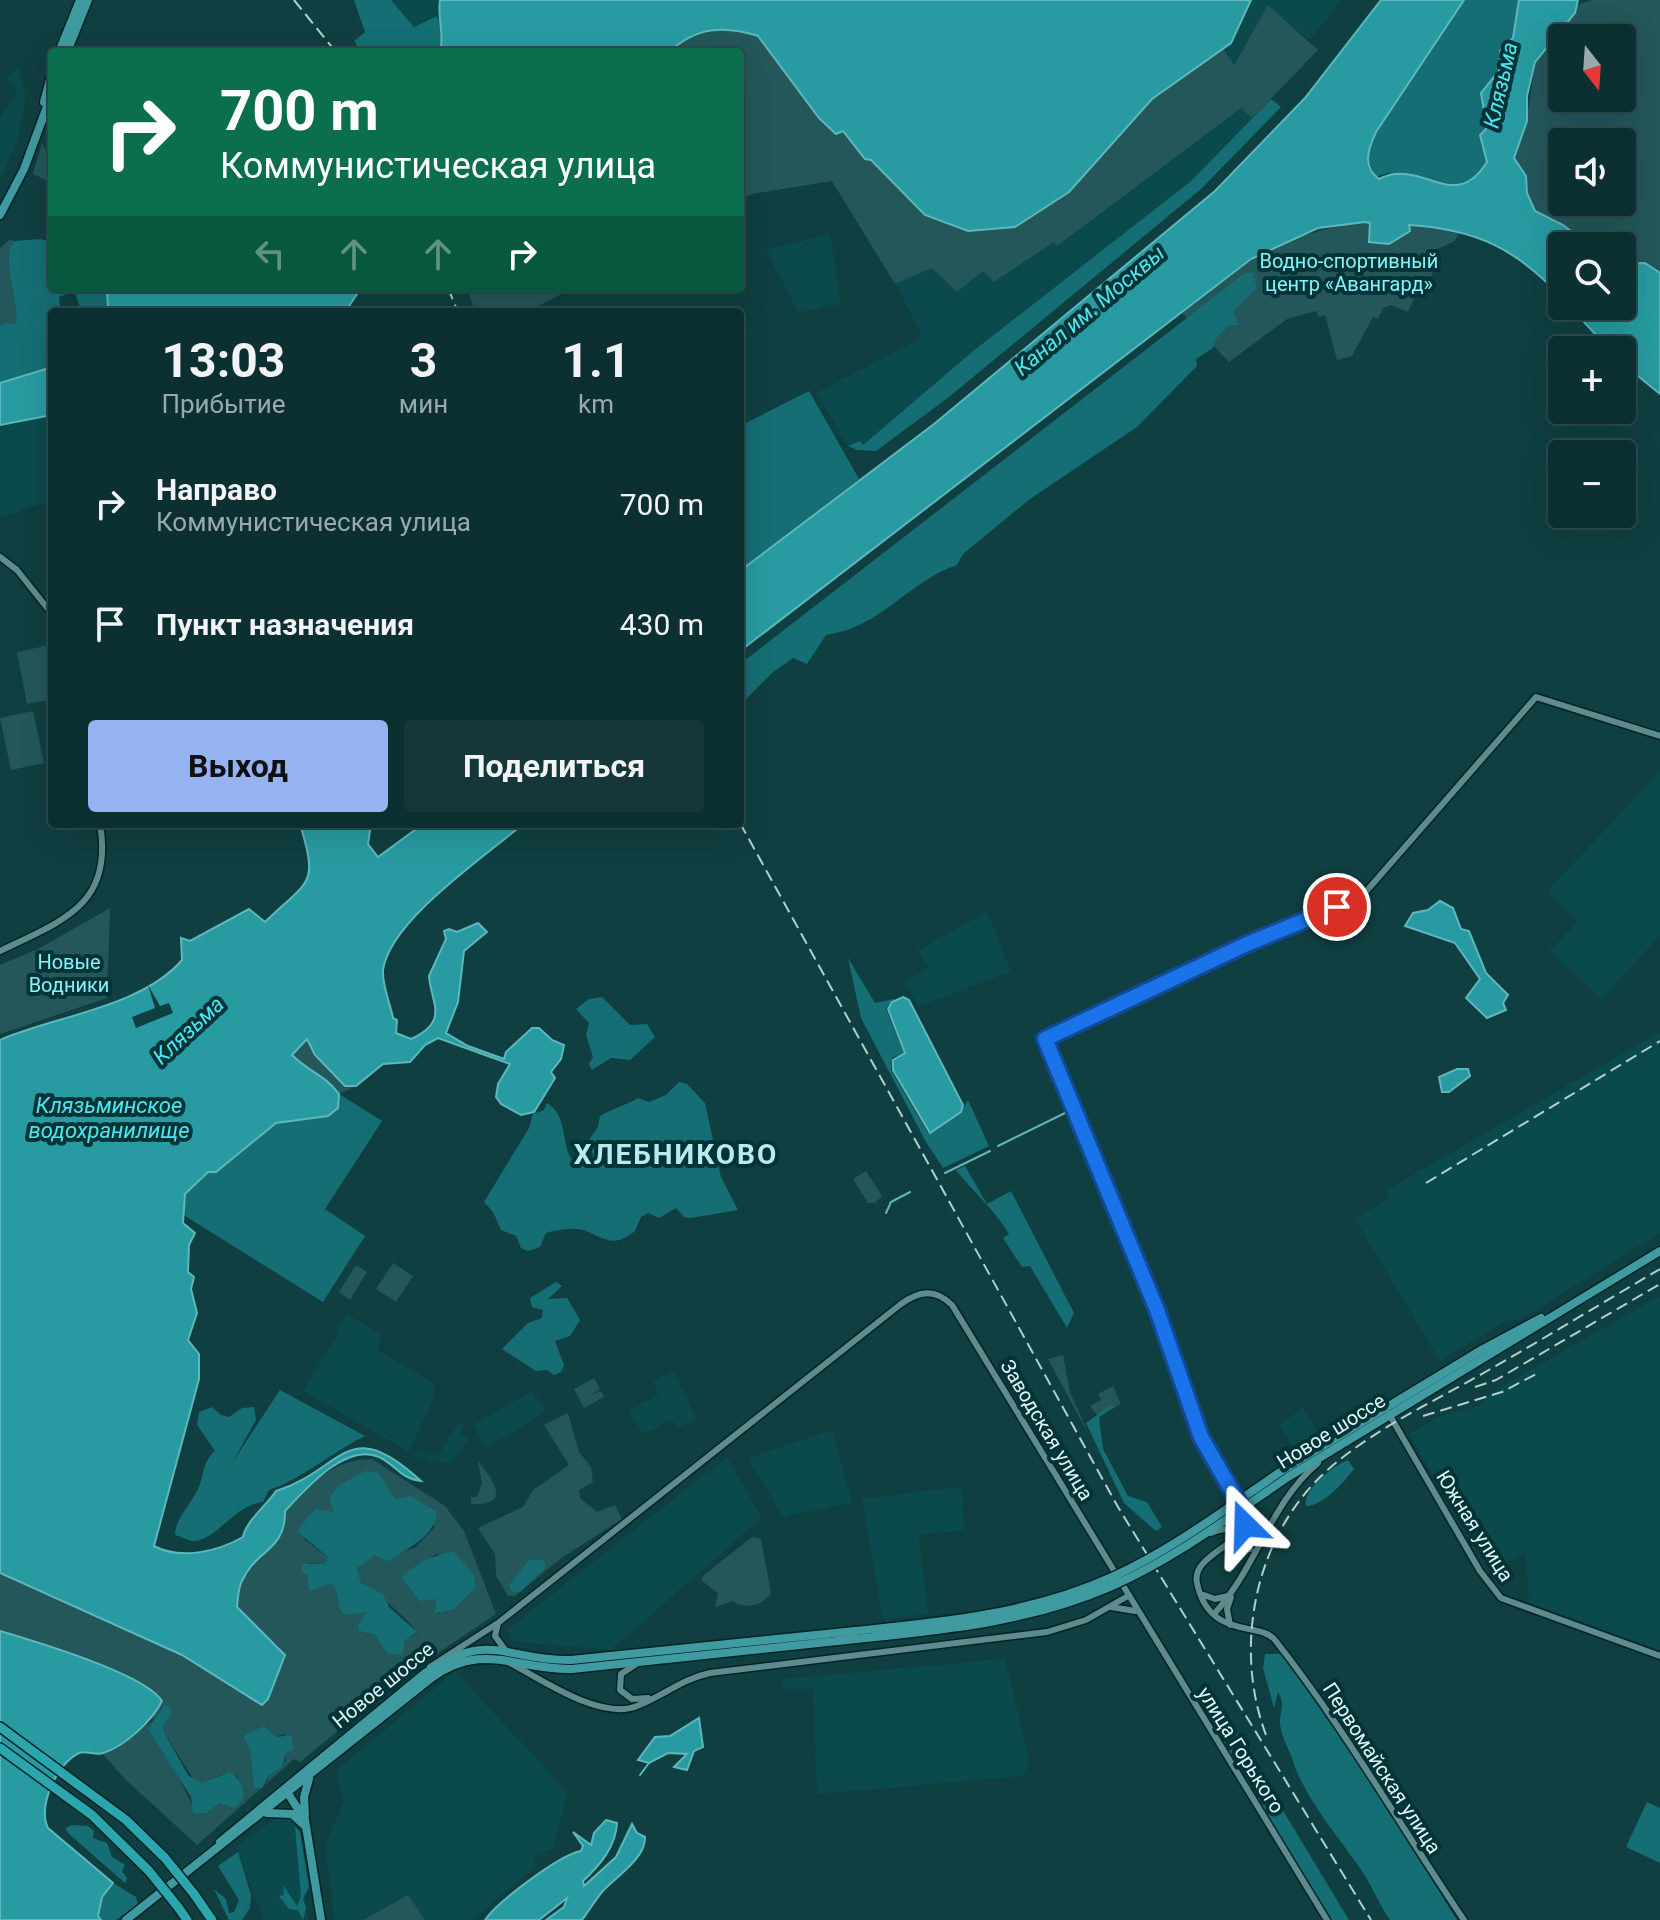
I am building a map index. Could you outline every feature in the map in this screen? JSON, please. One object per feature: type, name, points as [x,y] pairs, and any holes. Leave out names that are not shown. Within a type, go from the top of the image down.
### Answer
[{"type":"highway","points":[[0,1727],[126,1820],[165,1858],[212,1920]]},
{"type":"highway","points":[[0,1748],[109,1830],[149,1871],[182,1914]]},
{"type":"main road","points":[[61,48],[80,0]]},
{"type":"main road","points":[[69,48],[88,0]]},
{"type":"main road","points":[[30,153],[48,87]]},
{"type":"main road","points":[[0,215],[30,153],[48,104]]},
{"type":"main road","name":"Новое шоссе","points":[[856,1635],[995,1614],[1088,1587],[1162,1551],[1387,1410],[1660,1251]]},
{"type":"main road","name":"Новое шоссе","points":[[856,1635],[974,1626],[1048,1609],[1113,1586],[1180,1550],[1285,1473],[1350,1437],[1387,1410]]},
{"type":"main road","points":[[425,1673],[461,1652],[571,1660],[856,1635]]},
{"type":"main road","points":[[503,1655],[560,1669],[856,1635]]},
{"type":"main road","name":"Новое шоссе","points":[[199,1862],[309,1771],[443,1670],[468,1659],[503,1655]]},
{"type":"main road","name":"Новое шоссе","points":[[309,1771],[425,1673]]},
{"type":"main road","points":[[309,1771],[304,1797],[321,1920]]},
{"type":"main road","points":[[285,1790],[301,1812],[307,1829]]},
{"type":"main road","name":"Новое шоссе","points":[[199,1862],[260,1817],[285,1790]]},
{"type":"main road","points":[[260,1817],[284,1811],[297,1817],[307,1829]]},
{"type":"main road","points":[[126,1920],[199,1862]]},
{"type":"street","points":[[0,557],[17,570],[48,609]]},
{"type":"street","points":[[1231,1627],[1214,1614],[1201,1594],[1197,1582],[1198,1571],[1239,1537],[1245,1525],[1244,1512],[1201,1437],[1157,1310],[1045,1039],[1247,944],[1355,900],[1408,848],[1536,697],[1660,736]]},
{"type":"street","points":[[0,951],[54,927],[81,908],[102,865],[100,828]]},
{"type":"street","name":"Заводская улица","points":[[927,1292],[945,1298],[952,1305],[1128,1596]]},
{"type":"street","name":"Новое шоссе","points":[[425,1673],[442,1657],[498,1623],[901,1304],[927,1292]]},
{"type":"street","name":"Южная улица","points":[[1387,1410],[1480,1571],[1501,1598],[1660,1656]]},
{"type":"street","points":[[1231,1627],[1227,1609],[1232,1594],[1295,1485],[1350,1437]]},
{"type":"street","points":[[1180,1550],[1211,1533],[1228,1529],[1244,1536],[1250,1549],[1246,1569]]},
{"type":"street","points":[[1109,1608],[1119,1594],[1118,1580]]},
{"type":"street","points":[[1201,1594],[1219,1599],[1232,1594]]},
{"type":"street","points":[[1214,1614],[1232,1594]]},
{"type":"street","points":[[498,1623],[495,1636],[503,1655],[599,1707],[630,1709],[678,1683],[710,1673],[1027,1636],[1074,1625],[1128,1596]]},
{"type":"street","name":"улица Горького","points":[[1128,1596],[1327,1920]]},
{"type":"street","points":[[1109,1608],[1126,1607],[1138,1613]]},
{"type":"street","name":"Первомайская улица","points":[[1231,1627],[1271,1635],[1334,1719],[1464,1920]]},
{"type":"street","points":[[655,1696],[637,1700],[628,1698],[619,1682],[628,1668],[661,1659]]},
{"type":"shaded area","points":[[354,0],[391,0],[414,27],[437,16],[444,35],[441,48],[358,48],[354,41],[365,32]]},
{"type":"shaded area","points":[[391,0],[440,0],[437,16],[414,27]]},
{"type":"shaded area","points":[[1251,0],[1342,0],[1310,40],[1268,6],[1233,65],[1223,48],[1231,43]]},
{"type":"shaded area","points":[[1464,0],[1519,0],[1513,38],[1500,51],[1501,68],[1484,88],[1484,111],[1491,124],[1481,145],[1488,161],[1476,180],[1464,186],[1388,173],[1375,177],[1367,156],[1376,133]]},
{"type":"shaded area","points":[[18,68],[25,91],[24,111],[17,141],[0,179],[0,117],[18,93],[6,77]]},
{"type":"shaded area","points":[[1271,99],[1281,107],[1201,189],[949,397],[876,451],[848,446],[860,441],[863,445],[972,352],[1191,181]]},
{"type":"shaded area","points":[[1241,107],[1252,118],[1191,181],[972,352],[862,446],[860,441],[848,446],[817,393],[918,340],[920,331],[895,284],[932,268],[983,271],[994,282],[1054,242],[1058,245]]},
{"type":"shaded area","points":[[830,234],[841,304],[798,312],[766,250]]},
{"type":"shaded area","points":[[41,239],[48,242],[48,292],[72,292],[59,297],[60,308],[48,308],[48,368],[0,383],[0,327],[5,323],[16,324],[9,268],[10,248],[14,241]]},
{"type":"shaded area","points":[[1245,273],[1253,273],[1257,288],[1233,312],[1239,325],[1229,325],[1216,339],[1213,348],[1196,359],[1197,366],[1137,427],[1030,499],[963,554],[957,565],[923,582],[863,623],[826,635],[807,664],[793,658],[773,672],[744,701],[744,661]]},
{"type":"shaded area","points":[[74,292],[107,292],[108,308],[80,308]]},
{"type":"shaded area","points":[[809,391],[859,479],[744,568],[744,424]]},
{"type":"shaded area","points":[[48,416],[48,501],[0,518],[0,425]]},
{"type":"shaded area","points":[[1660,771],[1660,936],[1601,999],[1550,951],[1578,921],[1548,891]]},
{"type":"shaded area","points":[[987,911],[1011,972],[919,1006],[904,983],[928,968],[918,951]]},
{"type":"shaded area","points":[[848,958],[875,1003],[894,999],[886,1009],[904,1053],[892,1058],[891,1070],[928,1133],[961,1112],[968,1100],[989,1146],[943,1168],[926,1142],[861,1018]]},
{"type":"shaded area","points":[[602,997],[630,1025],[647,1024],[655,1037],[630,1060],[611,1058],[592,1070],[589,1064],[593,1057],[586,1035],[589,1023],[576,1009],[589,999]]},
{"type":"shaded area","points":[[1660,1032],[1660,1233],[1519,1320],[1505,1321],[1440,1361],[1355,1219],[1390,1197],[1387,1190]]},
{"type":"shaded area","points":[[679,1082],[687,1084],[705,1103],[721,1177],[738,1210],[691,1218],[684,1217],[676,1208],[659,1218],[648,1213],[641,1217],[635,1231],[615,1241],[582,1230],[555,1231],[546,1233],[540,1247],[528,1251],[521,1248],[516,1236],[501,1230],[493,1212],[484,1202],[529,1128],[533,1114],[544,1110],[547,1103],[554,1109],[568,1152],[578,1166],[593,1156],[589,1140],[598,1127],[600,1116],[638,1098],[649,1102],[666,1095]]},
{"type":"shaded area","points":[[339,1094],[382,1121],[325,1209],[365,1236],[323,1302],[182,1214],[185,1194],[209,1172],[216,1171],[276,1123],[328,1116],[339,1105]]},
{"type":"shaded area","points":[[965,1166],[987,1204],[1011,1191],[1074,1313],[1067,1328],[1030,1266],[1022,1267],[1003,1238],[1009,1234],[1003,1225],[956,1170]]},
{"type":"shaded area","points":[[556,1282],[562,1286],[548,1299],[567,1298],[580,1320],[570,1336],[555,1341],[564,1365],[561,1372],[554,1375],[547,1370],[536,1371],[502,1349],[528,1323],[542,1318],[543,1310],[532,1307],[530,1298]]},
{"type":"shaded area","points":[[1660,1296],[1660,1650],[1529,1603],[1526,1553],[1497,1567],[1484,1560],[1409,1434],[1441,1416],[1485,1404],[1483,1397]]},
{"type":"shaded area","points":[[347,1314],[382,1335],[378,1350],[435,1384],[434,1397],[409,1452],[303,1391],[340,1332],[337,1330]]},
{"type":"shaded area","points":[[673,1371],[697,1420],[679,1427],[670,1420],[643,1434],[629,1411],[658,1395],[653,1381]]},
{"type":"shaded area","points":[[280,1390],[365,1436],[269,1490],[263,1502],[242,1510],[209,1536],[192,1541],[175,1535],[178,1521],[197,1491],[206,1463],[215,1451],[197,1425],[199,1412],[212,1407],[229,1417],[242,1408],[254,1407],[256,1420],[232,1463]]},
{"type":"shaded area","points":[[532,1391],[546,1411],[487,1448],[473,1425]]},
{"type":"shaded area","points":[[1112,1404],[1114,1407],[1099,1417],[1103,1449],[1128,1496],[1147,1502],[1162,1527],[1156,1531],[1124,1503],[1086,1423]]},
{"type":"shaded area","points":[[1303,1408],[1320,1436],[1295,1451],[1279,1425]]},
{"type":"shaded area","points":[[459,1422],[464,1425],[459,1433],[469,1440],[449,1464],[415,1456],[417,1451],[438,1456]]},
{"type":"shaded area","points":[[833,1430],[852,1503],[783,1517],[748,1458]]},
{"type":"shaded area","points":[[727,1457],[762,1518],[611,1650],[512,1641],[508,1629],[709,1471],[712,1473],[714,1467]]},
{"type":"shaded area","points":[[1348,1460],[1354,1469],[1345,1480],[1326,1498],[1306,1506],[1306,1499],[1314,1486],[1327,1473]]},
{"type":"shaded area","points":[[365,1471],[379,1473],[395,1499],[411,1496],[437,1512],[435,1522],[418,1542],[388,1562],[375,1555],[357,1568],[361,1583],[383,1594],[389,1607],[417,1632],[405,1641],[402,1655],[387,1653],[374,1634],[359,1631],[358,1624],[367,1612],[346,1615],[340,1611],[336,1589],[331,1584],[309,1591],[308,1575],[301,1571],[303,1564],[325,1564],[328,1557],[299,1533],[300,1526],[315,1509],[334,1512],[329,1498],[338,1486]]},
{"type":"shaded area","points":[[959,1487],[962,1491],[964,1530],[919,1534],[928,1613],[883,1620],[862,1499]]},
{"type":"shaded area","points":[[453,1551],[473,1573],[476,1587],[454,1609],[434,1614],[436,1599],[420,1601],[401,1577],[424,1560]]},
{"type":"shaded area","points":[[529,1560],[544,1560],[546,1567],[520,1592],[512,1592],[509,1585]]},
{"type":"shaded area","points":[[1265,1654],[1281,1654],[1334,1724],[1457,1920],[1390,1920],[1364,1874],[1322,1816],[1298,1774],[1281,1730],[1281,1700],[1278,1692],[1274,1708],[1263,1668]]},
{"type":"shaded area","points":[[1005,1659],[1030,1762],[1023,1776],[817,1794],[813,1689],[783,1689],[783,1679]]},
{"type":"shaded area","points":[[455,1671],[568,1793],[553,1848],[534,1856],[532,1859],[537,1865],[472,1920],[425,1920],[408,1895],[363,1920],[335,1920],[325,1847],[344,1801],[336,1771]]},
{"type":"shaded area","points":[[1192,1691],[1224,1717],[1238,1736],[1349,1920],[1330,1920]]},
{"type":"shaded area","points":[[165,1705],[170,1706],[171,1714],[163,1727],[165,1734],[188,1775],[201,1783],[230,1772],[239,1780],[243,1790],[242,1799],[234,1808],[220,1803],[207,1813],[193,1813],[191,1797],[148,1729]]},
{"type":"shaded area","points":[[264,1726],[276,1737],[292,1735],[293,1750],[286,1753],[282,1767],[269,1775],[262,1788],[254,1788],[250,1750],[243,1735]]},
{"type":"shaded area","points":[[1647,1802],[1660,1808],[1660,1863],[1626,1847]]},
{"type":"shaded area","points":[[277,1817],[290,1819],[295,1826],[308,1920],[264,1920],[236,1847]]},
{"type":"shaded area","points":[[88,1826],[94,1831],[93,1838],[107,1843],[112,1857],[125,1865],[122,1871],[127,1878],[125,1883],[69,1834],[65,1828]]},
{"type":"shaded area","points":[[295,1826],[300,1832],[309,1887],[303,1899],[306,1908],[303,1920],[298,1910],[289,1909],[279,1896],[284,1895],[283,1885],[297,1906],[301,1896]]},
{"type":"shaded area","points":[[238,1852],[251,1895],[250,1908],[242,1920],[229,1920],[214,1889],[226,1899],[229,1913],[234,1912],[239,1900],[218,1866]]},
{"type":"shaded area","points":[[113,1883],[136,1897],[138,1904],[116,1920],[101,1920],[98,1916],[102,1897]]},
{"type":"green space","points":[[1592,0],[1660,0],[1660,273],[1645,263],[1636,263],[1636,232],[1572,232],[1535,211],[1527,193],[1526,176],[1514,158],[1528,112],[1535,62],[1548,45],[1548,112],[1636,112],[1636,24],[1564,24],[1579,4]]},
{"type":"green space","points":[[1268,5],[1318,50],[1252,118],[1241,108],[1057,246],[1054,242],[994,282],[983,271],[957,292],[932,268],[895,284],[832,181],[752,194],[744,198],[744,48],[673,48],[687,36],[704,29],[751,32],[765,44],[819,118],[836,134],[842,130],[865,159],[1069,192],[1151,99],[1223,48],[1234,65]]},
{"type":"green space","points":[[42,143],[48,154],[48,181],[33,174]]},
{"type":"green space","name":"Водно-спортивный центр «Авангард»","points":[[1365,222],[1460,230],[1455,241],[1436,250],[1432,276],[1424,276],[1408,312],[1391,305],[1383,308],[1378,319],[1373,317],[1352,356],[1337,360],[1325,315],[1319,317],[1316,311],[1287,319],[1229,362],[1180,311],[1266,252],[1310,234]]},
{"type":"green space","points":[[10,239],[14,241],[10,248],[9,268],[16,324],[0,327],[0,248]]},
{"type":"green space","points":[[468,292],[565,292],[535,308],[474,308]]},
{"type":"green space","points":[[48,645],[48,700],[27,704],[17,652]]},
{"type":"green space","points":[[33,711],[44,763],[11,770],[0,718]]},
{"type":"green space","name":"Новые Водники","points":[[110,908],[107,998],[0,1034],[0,965],[40,948]]},
{"type":"green space","points":[[307,1039],[339,1080],[356,1086],[339,1094],[292,1055]]},
{"type":"green space","points":[[866,1171],[882,1196],[875,1203],[868,1203],[853,1179]]},
{"type":"green space","points":[[393,1263],[413,1276],[396,1302],[376,1289]]},
{"type":"green space","points":[[356,1265],[367,1272],[350,1300],[339,1292]]},
{"type":"green space","points":[[1063,1355],[1070,1392],[1089,1435],[1048,1359]]},
{"type":"green space","points":[[594,1378],[600,1389],[591,1395],[601,1391],[604,1397],[584,1408],[574,1389]]},
{"type":"green space","points":[[1113,1386],[1121,1404],[1099,1417],[1090,1406],[1101,1400],[1098,1394]]},
{"type":"green space","points":[[568,1413],[579,1452],[591,1467],[593,1482],[579,1490],[580,1498],[597,1512],[615,1505],[622,1519],[560,1559],[515,1596],[508,1596],[496,1576],[495,1554],[478,1528],[523,1507],[533,1490],[569,1465],[544,1425]]},
{"type":"green space","points":[[372,1459],[445,1506],[464,1531],[496,1614],[374,1696],[368,1688],[355,1699],[363,1710],[300,1762],[294,1759],[197,1845],[125,1779],[103,1754],[153,1721],[158,1695],[71,1653],[0,1631],[0,1573],[182,1655],[262,1705],[279,1646],[256,1628],[237,1606],[241,1583],[254,1562],[276,1542],[284,1524],[285,1511],[304,1491],[323,1475],[358,1460]],"holes":[[[379,1473],[395,1500],[435,1527],[415,1548],[400,1552],[388,1562],[375,1554],[357,1568],[361,1583],[399,1613],[417,1633],[387,1653],[364,1619],[367,1612],[340,1612],[336,1589],[331,1584],[310,1590],[310,1563],[325,1564],[328,1557],[304,1539],[300,1526],[335,1512]],[[438,1553],[440,1614],[434,1613],[436,1599],[401,1577]],[[167,1721],[163,1727],[165,1734],[194,1780],[201,1783],[223,1774],[237,1776],[244,1790],[234,1808],[220,1803],[207,1813],[192,1805],[169,1758],[148,1730],[156,1722]],[[264,1726],[276,1737],[284,1734],[286,1761],[269,1775],[267,1782],[254,1787],[250,1750],[243,1735]]]},
{"type":"green space","points":[[478,1461],[493,1483],[496,1496],[484,1503],[471,1504],[471,1497],[477,1497],[482,1483]]},
{"type":"green space","points":[[752,1537],[761,1539],[771,1593],[754,1605],[733,1601],[715,1607],[718,1593],[701,1580]]},
{"type":"green space","points":[[408,1895],[425,1920],[363,1920]]},
{"type":"water","points":[[440,0],[1251,0],[1231,43],[1152,99],[1069,192],[1015,227],[968,231],[925,215],[871,160],[865,159],[843,131],[836,134],[819,118],[758,36],[734,30],[711,30],[690,37],[674,48],[441,48]]},
{"type":"water","points":[[1381,0],[1464,0],[1376,132],[1368,157],[1370,169],[1379,179],[1395,174],[1450,185],[1462,184],[1475,177],[1487,162],[1480,135],[1491,124],[1484,111],[1481,93],[1501,68],[1500,51],[1513,38],[1519,0],[1578,0],[1575,13],[1566,24],[1548,24],[1548,46],[1535,62],[1527,96],[1527,121],[1514,158],[1526,176],[1527,193],[1535,211],[1572,232],[1548,232],[1548,284],[1511,254],[1455,231],[1409,225],[1410,231],[1389,244],[1369,242],[1370,223],[1318,228],[1251,259],[744,648],[744,568],[934,424],[1215,191],[1305,98]]},
{"type":"water","points":[[1636,263],[1645,263],[1660,273],[1660,394],[1636,374],[1636,336],[1597,336],[1582,320],[1636,320]]},
{"type":"water","points":[[107,292],[358,292],[348,308],[108,308]]},
{"type":"water","points":[[48,368],[48,416],[0,425],[0,383]]},
{"type":"water","name":"Клязьминское водохранилище","points":[[301,828],[370,828],[368,844],[378,857],[418,828],[518,828],[421,910],[390,951],[383,970],[384,982],[393,1018],[397,1020],[396,1033],[411,1039],[423,1032],[434,1018],[429,976],[446,939],[444,931],[457,932],[478,923],[487,932],[464,951],[458,1002],[446,1033],[468,1046],[504,1059],[506,1052],[532,1028],[539,1028],[552,1040],[564,1045],[561,1059],[551,1072],[555,1078],[534,1112],[521,1115],[501,1104],[496,1097],[498,1084],[510,1064],[438,1038],[425,1045],[410,1062],[383,1064],[356,1086],[345,1086],[315,1055],[307,1039],[292,1055],[333,1087],[339,1094],[338,1108],[328,1116],[276,1123],[216,1172],[208,1172],[185,1194],[183,1223],[195,1233],[189,1245],[188,1272],[194,1277],[191,1289],[197,1313],[188,1340],[199,1354],[199,1379],[154,1546],[175,1553],[187,1553],[210,1550],[233,1542],[243,1537],[252,1519],[276,1491],[299,1482],[346,1452],[360,1448],[376,1450],[421,1481],[408,1478],[379,1457],[366,1454],[353,1456],[327,1470],[285,1511],[281,1534],[248,1571],[238,1597],[237,1607],[285,1655],[268,1699],[262,1705],[182,1655],[0,1573],[0,1040],[97,1009],[144,989],[165,976],[182,960],[181,938],[190,941],[249,909],[265,922],[306,880],[309,860]]},
{"type":"water","points":[[1440,901],[1453,908],[1461,929],[1469,931],[1486,973],[1508,995],[1503,1003],[1506,1010],[1487,1018],[1466,998],[1480,979],[1455,943],[1405,926],[1413,913],[1428,910]]},
{"type":"water","points":[[903,997],[909,1000],[963,1105],[961,1112],[930,1133],[893,1070],[893,1060],[905,1053],[888,1009],[892,1002]]},
{"type":"water","points":[[1457,1069],[1468,1069],[1470,1076],[1449,1092],[1442,1092],[1439,1077]]},
{"type":"water","points":[[0,1631],[62,1650],[112,1670],[152,1691],[162,1701],[145,1724],[120,1745],[103,1753],[82,1752],[71,1758],[51,1786],[47,1798],[45,1819],[48,1828],[113,1883],[102,1897],[98,1916],[101,1920],[0,1920]]},
{"type":"water","points":[[699,1718],[703,1747],[694,1751],[687,1770],[674,1767],[687,1754],[668,1753],[649,1763],[638,1760],[655,1737],[670,1736]]},
{"type":"water","points":[[606,1820],[617,1823],[614,1840],[601,1862],[583,1881],[584,1886],[616,1857],[632,1824],[637,1833],[645,1837],[644,1845],[635,1860],[602,1892],[582,1920],[546,1920],[564,1907],[567,1898],[539,1920],[485,1920],[529,1881],[558,1861],[581,1851],[583,1846],[573,1832],[591,1845],[594,1833]]},
{"type":"pier","points":[[148,985],[160,1006],[169,1003],[173,1013],[136,1028],[132,1017],[155,1008]]},
{"type":"waterway","points":[[998,1146],[1069,1111]]},
{"type":"waterway","points":[[945,1173],[990,1151]]},
{"type":"waterway","points":[[886,1213],[891,1202],[910,1192]]},
{"type":"waterway","points":[[640,1775],[649,1763]]},
{"type":"railway","points":[[294,0],[333,48]]},
{"type":"railway","points":[[450,292],[456,308]]},
{"type":"railway","points":[[743,828],[1118,1507],[1371,1920]]},
{"type":"railway","points":[[1426,1183],[1660,1041]]},
{"type":"railway","points":[[1266,1735],[1256,1700],[1251,1664],[1252,1628],[1258,1591],[1269,1556],[1284,1523],[1305,1493],[1348,1453],[1386,1427],[1509,1359],[1660,1269]]},
{"type":"railway","points":[[1475,1387],[1496,1380],[1660,1284]]},
{"type":"railway","points":[[1423,1416],[1502,1392],[1540,1372]]},
{"type":"district","name":"ХЛЕБНИКОВО","points":[[676,1154]]},
{"type":"route","points":[[1245,1525],[1244,1512],[1201,1437],[1157,1310],[1071,1109],[1045,1039],[1247,944],[1337,907]]},
{"type":"water label","name":"Клязьма","points":[[1500,85]]},
{"type":"water label","name":"Канал им. Москвы","points":[[1089,310]]},
{"type":"water label","name":"Клязьма","points":[[188,1030]]}]
